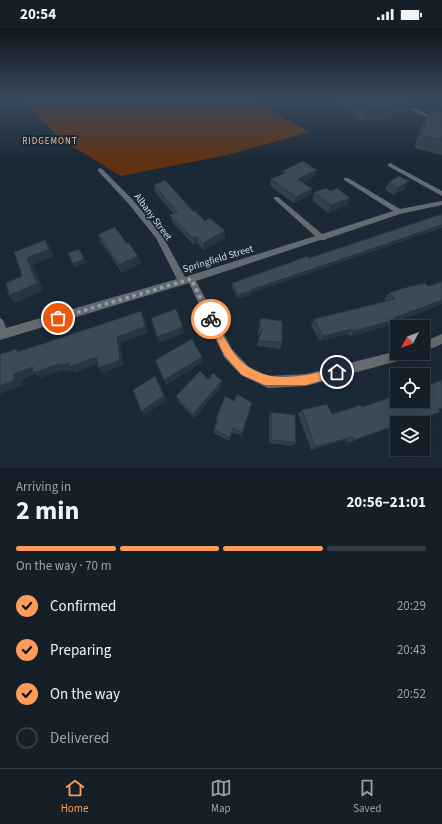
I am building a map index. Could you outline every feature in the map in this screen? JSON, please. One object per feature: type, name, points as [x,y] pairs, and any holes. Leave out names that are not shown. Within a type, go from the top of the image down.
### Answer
[{"type":"street","points":[[390,165],[442,194]]},
{"type":"street","name":"Albany Street","points":[[100,170],[130,201],[159,237],[187,280],[228,353],[245,372],[268,382],[306,380],[390,358]]},
{"type":"street","points":[[346,179],[399,212]]},
{"type":"street","points":[[276,198],[322,238]]},
{"type":"street","name":"Springfield Street","points":[[1,335],[187,280],[322,238],[399,212],[442,203]]},
{"type":"street","points":[[0,324],[1,335]]},
{"type":"street","points":[[430,344],[442,340]]},
{"type":"shaded area","points":[[43,121],[289,121],[310,132],[227,155],[121,176],[62,140]]},
{"type":"building","points":[[426,121],[442,121],[442,140],[421,135]]},
{"type":"building","points":[[303,161],[317,170],[298,179],[312,189],[296,197],[271,179],[285,173],[282,171]]},
{"type":"building","points":[[399,176],[409,181],[398,188],[389,182]]},
{"type":"building","points":[[165,180],[193,211],[195,211],[205,221],[210,218],[225,231],[203,243],[196,236],[193,238],[170,215],[177,212],[154,185]]},
{"type":"building","points":[[326,188],[330,191],[337,188],[350,198],[331,205],[314,192]]},
{"type":"building","points":[[442,214],[442,225],[251,291],[238,295],[232,283],[308,256],[309,258]]},
{"type":"building","points":[[115,227],[138,256],[119,265],[98,234]]},
{"type":"building","points":[[45,240],[49,249],[27,258],[37,283],[9,296],[6,283],[22,276],[14,252]]},
{"type":"building","points":[[79,249],[84,259],[73,264],[68,253]]},
{"type":"building","points":[[442,282],[442,300],[394,318],[395,320],[390,320],[390,321],[354,331],[352,329],[323,336],[314,319],[395,299],[389,293],[404,288],[425,283],[428,286]]},
{"type":"building","points":[[176,309],[183,327],[157,337],[151,318]]},
{"type":"building","points":[[141,311],[145,327],[117,337],[120,360],[98,368],[97,357],[69,367],[69,363],[59,366],[59,364],[33,373],[33,367],[14,374],[14,381],[0,386],[0,354],[17,349],[17,352]]},
{"type":"building","points":[[260,318],[282,321],[282,343],[258,340],[263,329],[260,327]]},
{"type":"building","points":[[192,339],[202,357],[164,380],[155,360]]},
{"type":"building","points":[[200,371],[208,379],[213,373],[222,381],[193,414],[176,396]]},
{"type":"building","points":[[155,376],[164,396],[141,411],[133,390]]},
{"type":"building","points":[[442,380],[442,408],[438,409],[440,412],[428,416],[390,416],[390,427],[354,440],[353,437],[315,447],[302,410],[327,404],[332,414],[361,405],[362,407],[390,397],[390,408],[430,408],[430,384]]},
{"type":"building","points":[[237,394],[252,403],[242,433],[233,428],[230,438],[214,429],[218,420],[216,419],[225,396],[234,401]]},
{"type":"building","points":[[271,412],[295,415],[296,443],[271,440]]},
{"type":"way so far","points":[[58,318],[191,279],[211,319]]},
{"type":"district","name":"RIDGEMONT","points":[[50,141]]},
{"type":"route","points":[[211,319],[228,353],[245,372],[268,382],[306,380],[337,372]]}]
